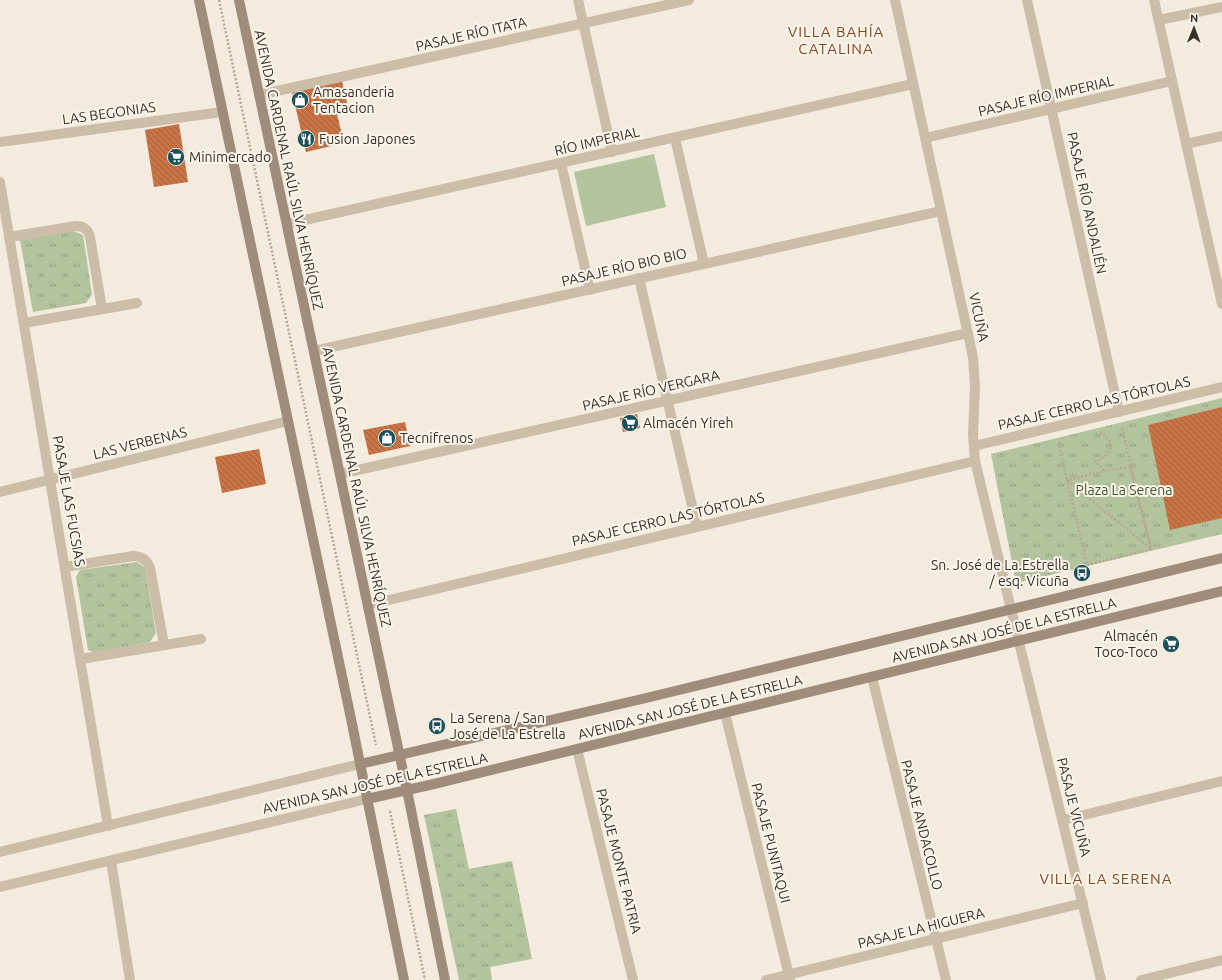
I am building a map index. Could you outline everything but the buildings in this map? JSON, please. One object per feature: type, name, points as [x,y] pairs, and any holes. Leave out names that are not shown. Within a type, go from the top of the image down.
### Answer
[{"type":"main road","points":[[199,0],[404,980]]},
{"type":"main road","name":"AVENIDA CARDENAL RAÚL SILVA HENRÍQUEZ","points":[[239,0],[407,790],[445,980]]},
{"type":"main road","name":"AVENIDA SAN JOSÉ DE LA ESTRELLA","points":[[360,764],[642,699],[1222,558]]},
{"type":"main road","name":"AVENIDA SAN JOSÉ DE LA ESTRELLA","points":[[367,799],[578,749],[1222,591]]},
{"type":"street","points":[[578,0],[612,152]]},
{"type":"street","name":"PASAJE RÍO ITATA","points":[[259,95],[689,0]]},
{"type":"street","name":"VICUÑA","points":[[895,0],[973,357],[975,387],[975,461],[1019,641]]},
{"type":"street","name":"PASAJE RÍO ANDALIÉN","points":[[1027,0],[1118,412]]},
{"type":"street","points":[[1154,0],[1186,144],[1218,266],[1222,304]]},
{"type":"street","points":[[1159,20],[1222,7]]},
{"type":"street","name":"PASAJE RÍO IMPERIAL","points":[[925,138],[1172,81]]},
{"type":"street","name":"RÍO IMPERIAL","points":[[287,224],[913,84]]},
{"type":"street","name":"LAS BEGONIAS","points":[[0,142],[222,112]]},
{"type":"street","points":[[1186,144],[1222,136]]},
{"type":"street","points":[[674,138],[704,264]]},
{"type":"street","points":[[561,163],[590,290]]},
{"type":"street","name":"PASAJE LAS FUCSIAS","points":[[0,182],[108,826]]},
{"type":"street","name":"PASAJE RÍO BIO BIO","points":[[314,351],[941,211]]},
{"type":"street","points":[[9,238],[76,226],[85,228],[89,232],[102,309]]},
{"type":"street","points":[[639,278],[697,527]]},
{"type":"street","points":[[24,323],[136,303]]},
{"type":"street","name":"PASAJE RÍO VERGARA","points":[[340,474],[968,333]]},
{"type":"street","name":"PASAJE CERRO LAS TÓRTOLAS","points":[[974,446],[1222,387]]},
{"type":"street","name":"LAS VERBENAS","points":[[0,492],[288,421]]},
{"type":"street","name":"PASAJE CERRO LAS TÓRTOLAS","points":[[368,605],[975,461]]},
{"type":"street","points":[[65,567],[133,556],[144,559],[150,568],[164,645]]},
{"type":"street","points":[[81,660],[201,639]]},
{"type":"street","name":"PASAJE VICUÑA","points":[[1019,641],[1101,980]]},
{"type":"street","name":"PASAJE ANDACOLLO","points":[[872,677],[946,980]]},
{"type":"street","name":"PASAJE PUNITAQUI","points":[[725,713],[789,977]]},
{"type":"street","name":"PASAJE MONTE PATRIA","points":[[578,749],[633,980]]},
{"type":"street","name":"AVENIDA SAN JOSÉ DE LA ESTRELLA","points":[[0,852],[360,764]]},
{"type":"street","points":[[1062,820],[1222,781]]},
{"type":"street","name":"AVENIDA SAN JOSÉ DE LA ESTRELLA","points":[[0,887],[367,799]]},
{"type":"street","points":[[111,861],[130,980]]},
{"type":"street","name":"PASAJE LA HIGUERA","points":[[766,980],[789,977],[1083,903]]},
{"type":"street","points":[[1141,980],[1222,960]]},
{"type":"path","points":[[219,0],[379,760]]},
{"type":"path","points":[[1105,471],[1095,462],[1104,458],[1110,450],[1111,444],[1106,436],[1098,431],[1118,412],[1151,549]]},
{"type":"path","points":[[1056,427],[1086,565],[1151,549]]},
{"type":"path","points":[[1067,480],[1130,467],[1151,549]]},
{"type":"path","points":[[1067,480],[1151,549]]},
{"type":"path","points":[[387,795],[425,980]]},
{"type":"green space","points":[[654,154],[666,207],[586,226],[574,172]]},
{"type":"green space","points":[[73,231],[83,235],[92,294],[86,303],[33,312],[20,240]]},
{"type":"green space","name":"Plaza La Serena","points":[[1222,398],[1222,534],[1016,583],[991,454]]},
{"type":"green space","points":[[137,562],[145,568],[156,633],[150,642],[95,653],[88,650],[76,577],[80,570]]},
{"type":"green space","points":[[456,809],[469,869],[512,861],[532,959],[490,967],[492,980],[459,980],[424,815]]},
{"type":"place","name":"Amasanderia Tentacion","points":[[300,100]]},
{"type":"place","name":"Fusion Japones","points":[[306,139]]},
{"type":"place","name":"Minimercado","points":[[176,157]]},
{"type":"place","name":"Almacén Yireh","points":[[630,423]]},
{"type":"place","name":"Tecnifrenos","points":[[387,438]]},
{"type":"place","name":"Sn. José de La.Estrella / esq. Vicuña","points":[[1082,573]]},
{"type":"place","name":"Almacén Toco-Toco","points":[[1171,644]]},
{"type":"place","name":"La Serena / San José de La Estrella","points":[[437,726]]},
{"type":"district","name":"VILLA BAHÍA CATALINA","points":[[836,40]]},
{"type":"district","name":"VILLA LA SERENA","points":[[1106,878]]}]
